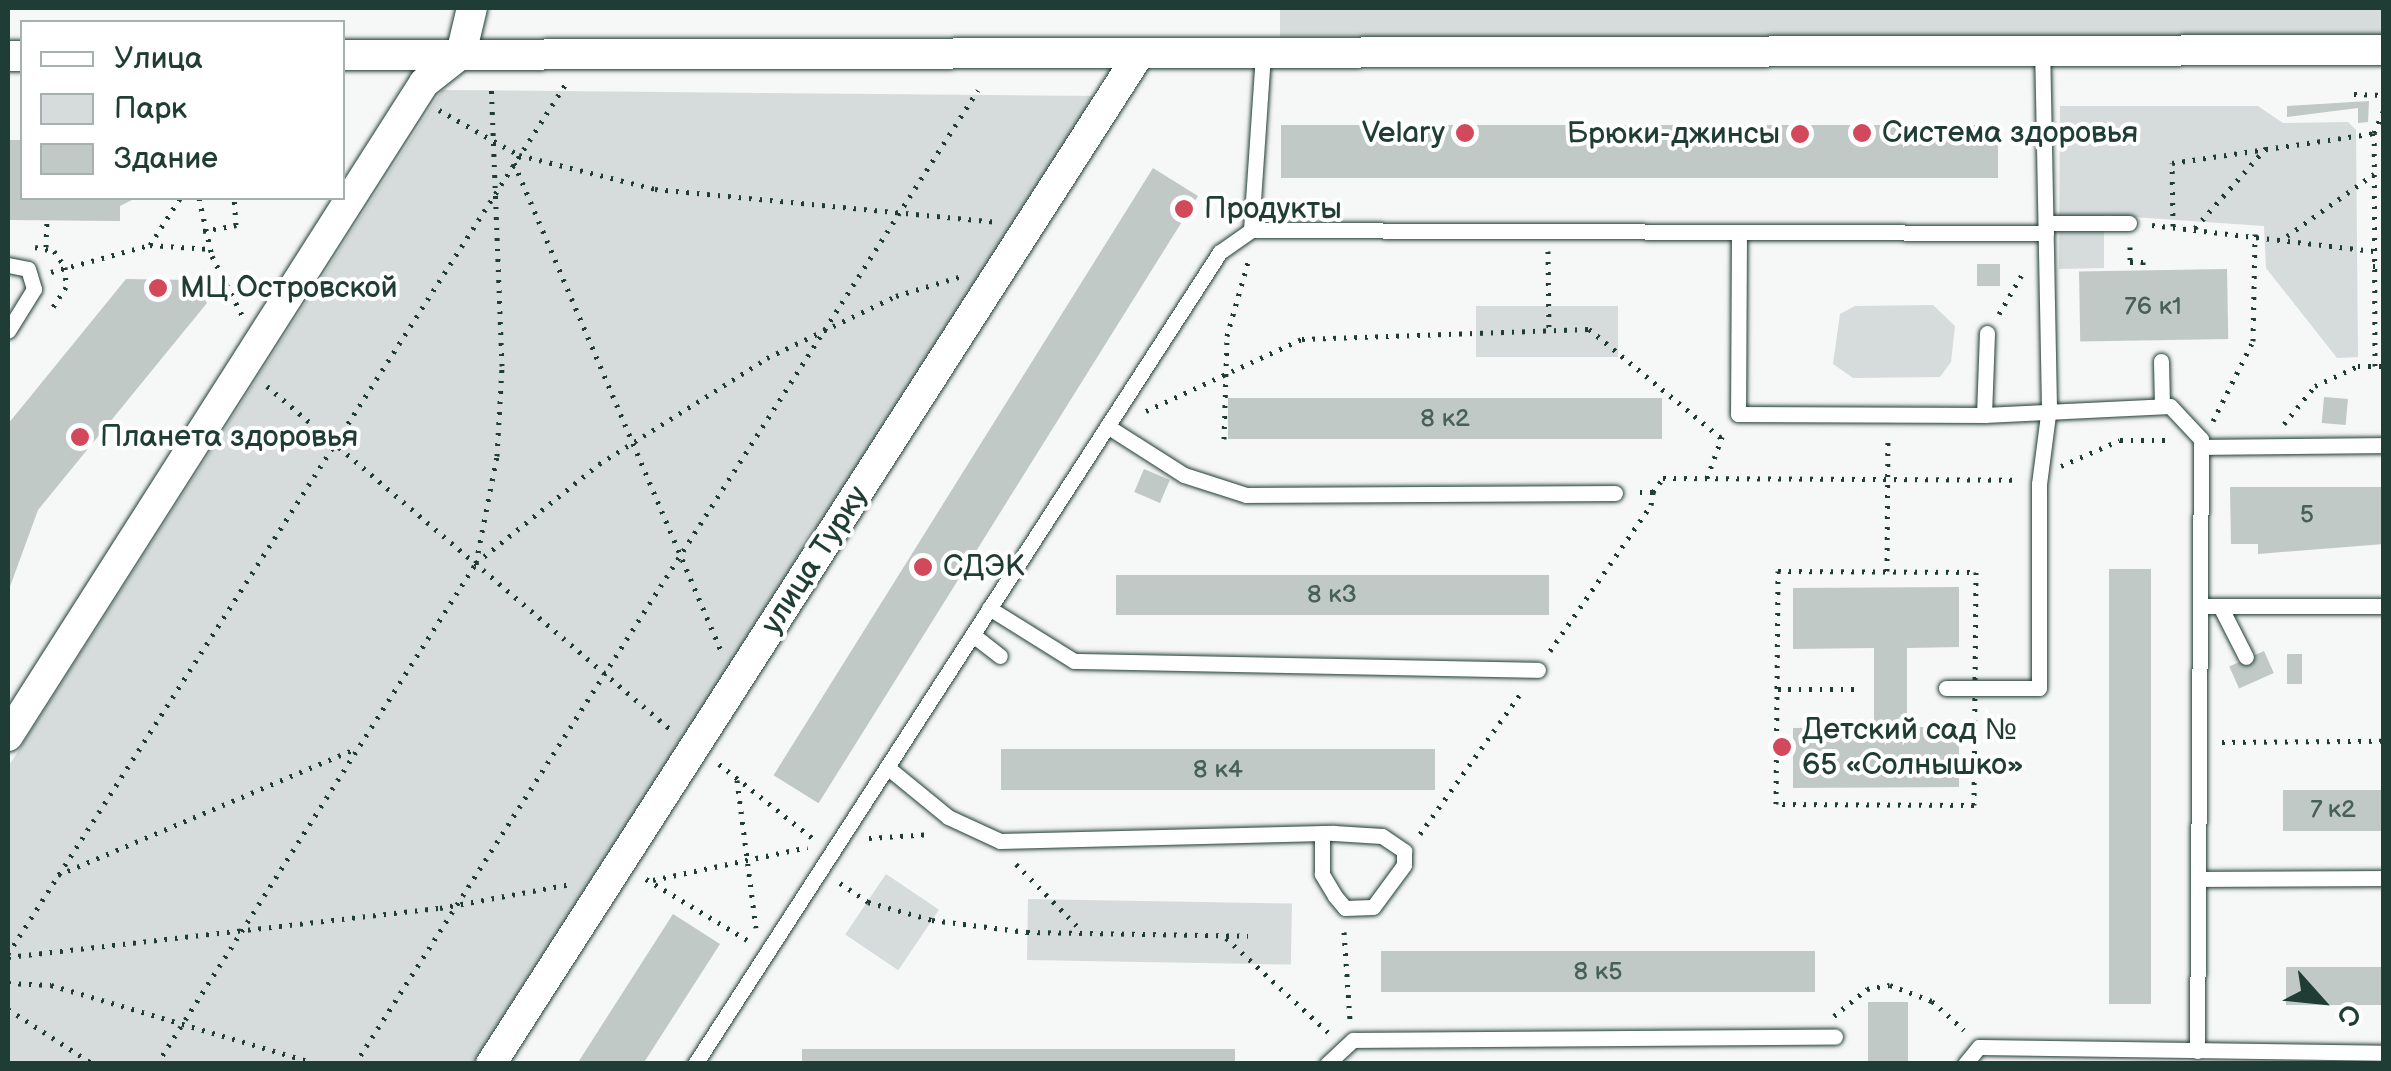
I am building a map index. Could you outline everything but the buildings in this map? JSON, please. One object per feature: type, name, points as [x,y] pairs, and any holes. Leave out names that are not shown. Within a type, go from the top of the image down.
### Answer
[{"type":"street","points":[[8,736],[416,95],[460,54],[472,8]]},
{"type":"street","points":[[345,54],[1263,56],[2384,50]]},
{"type":"street","name":"улица Турку","points":[[491,1064],[1138,56]]},
{"type":"lane","points":[[1946,688],[2038,688],[2040,475],[2050,407],[2042,54]]},
{"type":"lane","points":[[1251,234],[1263,56]]},
{"type":"lane","points":[[695,1064],[1220,252],[1251,234],[1739,232],[2046,228],[2130,223]]},
{"type":"lane","points":[[1739,232],[1738,414],[1984,415],[2050,407],[2162,406],[2202,443],[2384,446]]},
{"type":"lane","points":[[8,265],[34,278],[30,301],[8,332]]},
{"type":"lane","points":[[1984,415],[1987,333]]},
{"type":"lane","points":[[2160,360],[2162,406]]},
{"type":"lane","points":[[1106,426],[1184,475],[1246,495],[1615,493]]},
{"type":"lane","points":[[2197,1051],[2200,742],[2212,606],[2202,443]]},
{"type":"lane","points":[[2212,606],[2384,606]]},
{"type":"lane","points":[[2212,606],[2246,657]]},
{"type":"lane","points":[[990,608],[1074,661],[1538,670]]},
{"type":"lane","points":[[972,635],[1000,656]]},
{"type":"lane","points":[[887,766],[963,826],[1000,841],[1322,834],[1382,836],[1404,851],[1398,876],[1373,907],[1351,910],[1322,874],[1322,834]]},
{"type":"lane","points":[[2198,879],[2384,878]]},
{"type":"lane","points":[[1327,1064],[1349,1044],[1835,1037]]},
{"type":"lane","points":[[1965,1064],[1979,1047],[2384,1053]]},
{"type":"path","points":[[476,563],[500,408],[496,146],[491,84]]},
{"type":"path","points":[[8,955],[566,84]]},
{"type":"path","points":[[355,1064],[978,90]]},
{"type":"path","points":[[2354,94],[2384,95]]},
{"type":"path","points":[[416,95],[496,146],[518,155],[699,196],[899,216],[1030,224]]},
{"type":"path","points":[[2260,446],[2315,386],[2380,366],[2373,266],[2374,134],[2384,110]]},
{"type":"path","points":[[2172,227],[2172,164],[2268,146],[2374,134]]},
{"type":"path","points":[[2195,228],[2268,146]]},
{"type":"path","points":[[514,163],[735,684]]},
{"type":"path","points":[[2285,238],[2374,174]]},
{"type":"path","points":[[150,245],[179,200]]},
{"type":"path","points":[[199,200],[210,250],[245,323]]},
{"type":"path","points":[[204,231],[236,225],[234,200]]},
{"type":"path","points":[[46,247],[47,220]]},
{"type":"path","points":[[2130,223],[2374,250]]},
{"type":"path","points":[[1987,333],[2046,228]]},
{"type":"path","points":[[1224,439],[1224,375],[1251,234]]},
{"type":"path","points":[[1653,492],[1663,478],[2040,475],[2120,440],[2202,443],[2231,396],[2253,341],[2255,234]]},
{"type":"path","points":[[34,278],[150,245],[210,250]]},
{"type":"path","points":[[1548,256],[1549,328]]},
{"type":"path","points":[[2130,262],[2144,262],[2143,270]]},
{"type":"path","points":[[2373,266],[2384,266]]},
{"type":"path","points":[[157,1064],[476,563],[633,442],[824,329],[918,288],[1000,272]]},
{"type":"path","points":[[1132,416],[1311,338],[1589,329],[1721,438]]},
{"type":"path","points":[[8,955],[456,906],[610,879],[650,881],[821,844],[694,749],[245,367]]},
{"type":"path","points":[[1706,479],[1721,438],[1738,414]]},
{"type":"path","points":[[1887,571],[1888,414]]},
{"type":"path","points":[[1778,571],[1976,572],[1975,688],[1974,805],[1776,804],[1778,571]]},
{"type":"path","points":[[1777,688],[1860,689]]},
{"type":"path","points":[[2200,742],[2384,741]]},
{"type":"path","points":[[58,875],[358,748]]},
{"type":"path","points":[[650,881],[759,947],[736,778]]},
{"type":"path","points":[[839,840],[947,836],[963,826]]},
{"type":"path","points":[[1000,841],[1084,934]]},
{"type":"path","points":[[820,870],[868,902],[932,920],[1084,934],[1248,936]]},
{"type":"path","points":[[1349,1044],[1341,942],[1351,910]]},
{"type":"path","points":[[1224,936],[1349,1044]]},
{"type":"path","points":[[8,983],[51,985],[317,1064]]},
{"type":"path","points":[[1814,1038],[1867,989],[1890,986],[1932,1001],[1979,1047]]},
{"type":"path","points":[[8,1009],[93,1064]]},
{"type":"green space","points":[[1280,8],[2384,8],[2384,37],[1280,37]]},
{"type":"green space","points":[[442,90],[1096,96],[473,1063],[8,1063],[8,767]]},
{"type":"green space","points":[[2060,106],[2258,106],[2283,123],[2348,122],[2356,130],[2358,357],[2337,358],[2266,268],[2264,226],[2104,215],[2104,268],[2059,269]]},
{"type":"green space","points":[[1933,305],[1955,326],[1951,362],[1940,377],[1853,378],[1833,364],[1840,314],[1855,306]]},
{"type":"green space","points":[[1476,306],[1618,306],[1618,357],[1476,357]]},
{"type":"green space","points":[[886,874],[939,910],[898,970],[845,935]]},
{"type":"green space","points":[[1028,899],[1292,904],[1291,965],[1027,960]]},
{"type":"place","name":"Velary","points":[[1465,133]]},
{"type":"place","name":"Система здоровья","points":[[1862,133]]},
{"type":"place","name":"Брюки-джинсы","points":[[1800,134]]},
{"type":"place","name":"Продукты","points":[[1184,209]]},
{"type":"place","name":"МЦ Островской","points":[[158,288]]},
{"type":"place","name":"Планета здоровья","points":[[80,437]]},
{"type":"place","name":"СДЭК","points":[[923,567]]},
{"type":"place","name":"Детский сад № 65 «Солнышко»","points":[[1782,747]]}]
